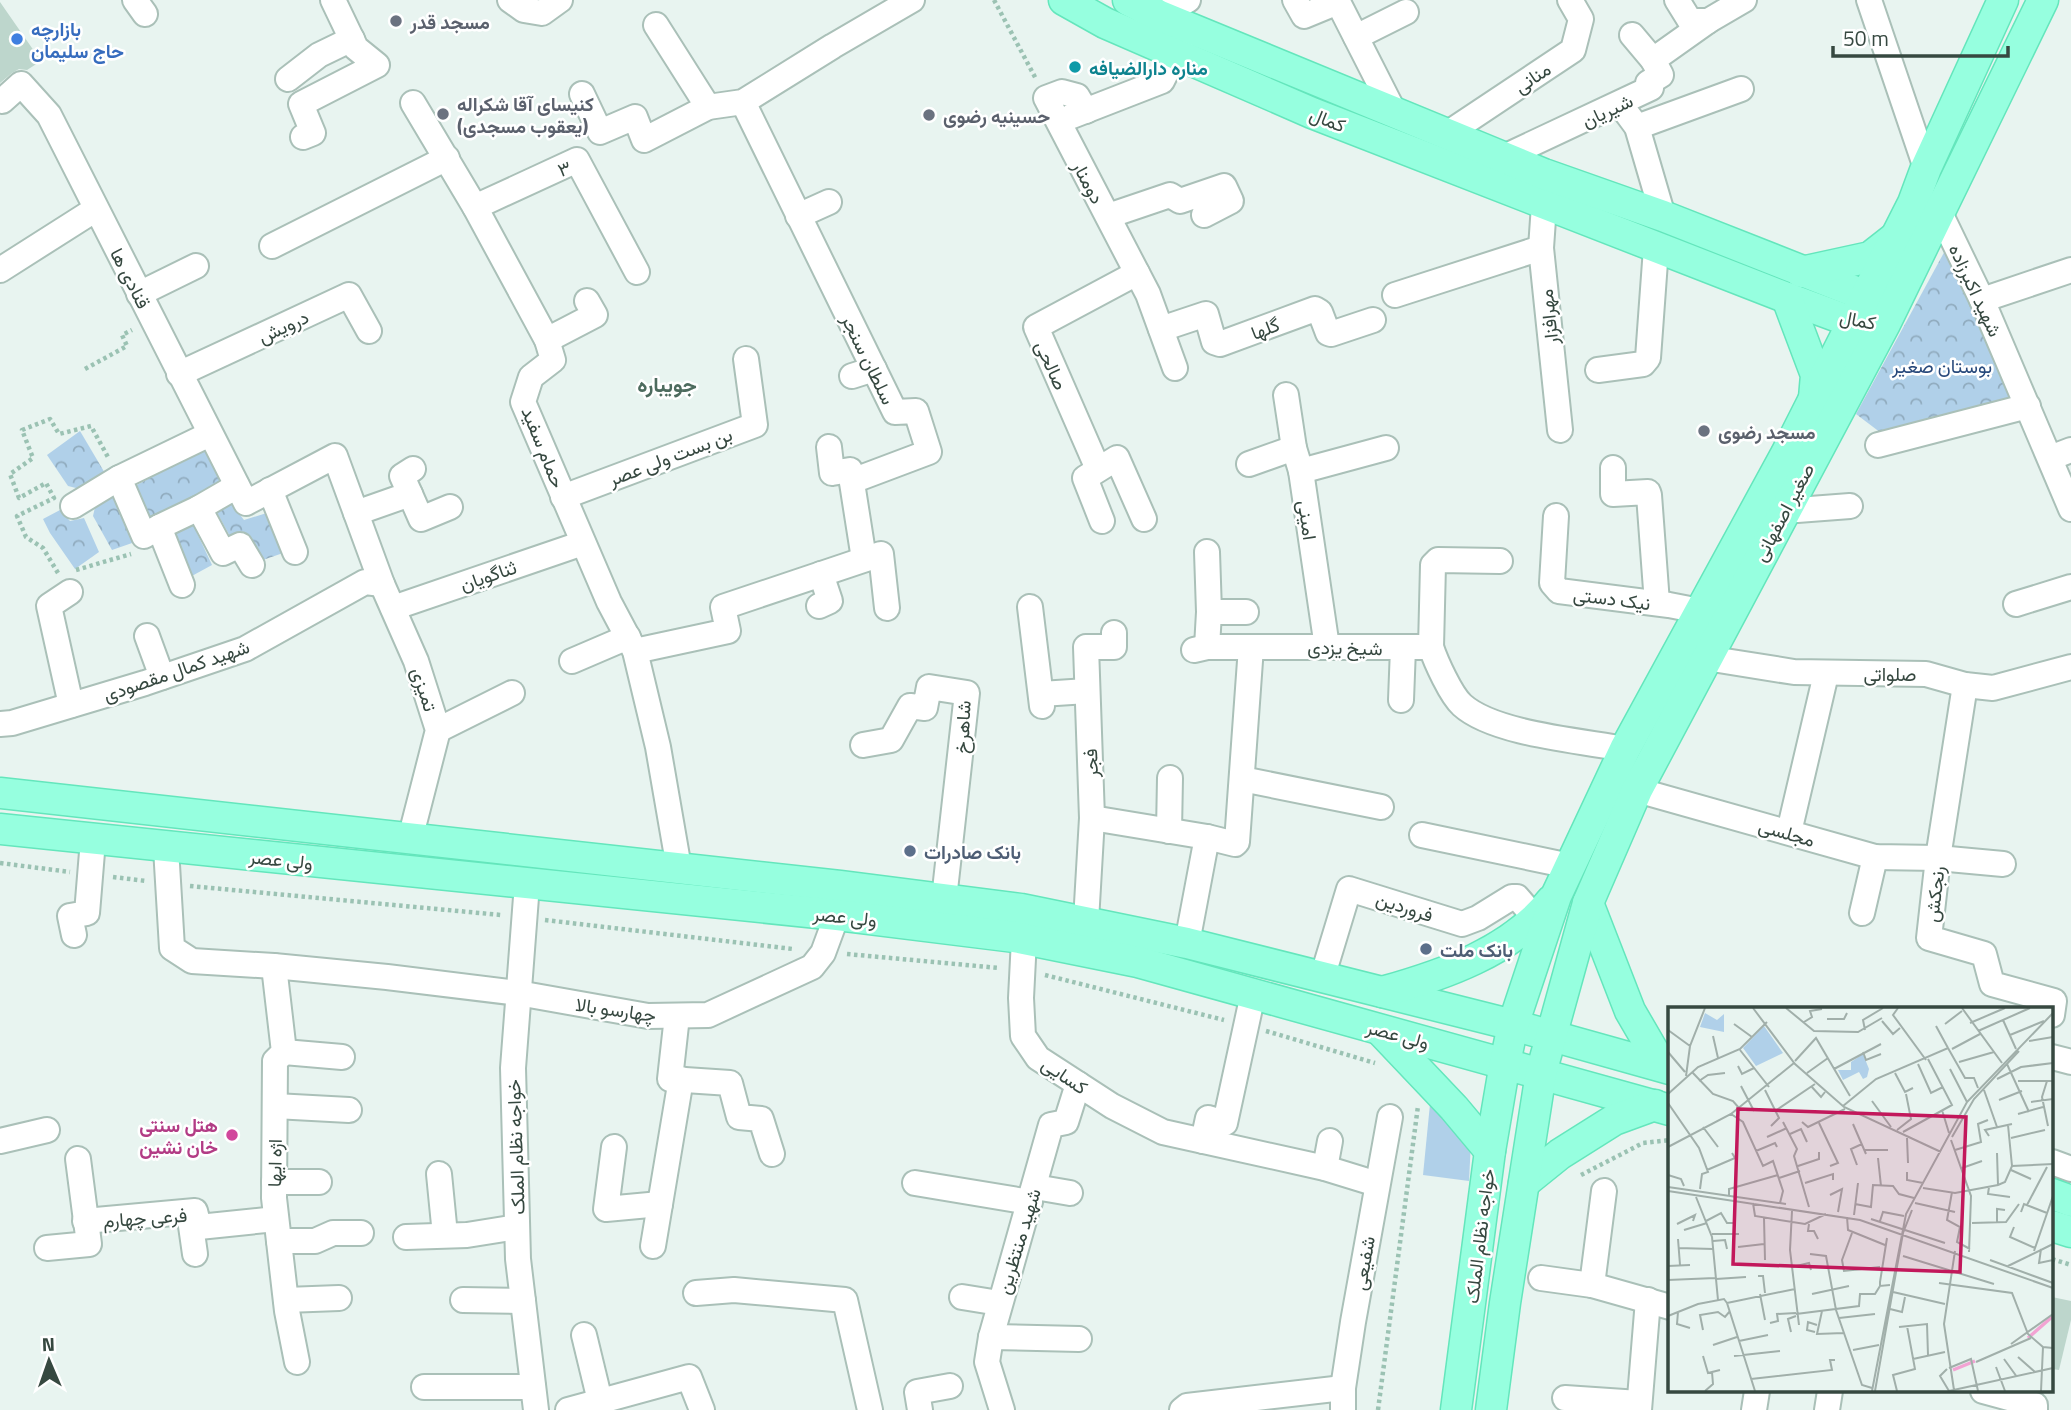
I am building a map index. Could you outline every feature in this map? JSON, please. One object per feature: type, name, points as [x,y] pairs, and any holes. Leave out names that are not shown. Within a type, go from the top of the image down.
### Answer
[{"type":"main road","name":"کمال","points":[[1064,0],[1130,34],[1184,27],[1312,114],[1787,298],[1859,309]]},
{"type":"main road","name":"کمال","points":[[1128,0],[1184,27],[1447,134],[1801,272],[1885,324]]},
{"type":"main road","name":"صغیر اصفهانی","points":[[1513,1026],[1556,896],[1625,749],[1814,398],[1913,203],[1926,168],[2003,0]]},
{"type":"main road","name":"صغیر اصفهانی","points":[[1550,1035],[1588,903],[1637,790],[1885,324],[2043,0]]},
{"type":"main road","points":[[1801,272],[1870,257],[1896,236]]},
{"type":"main road","points":[[1787,298],[1816,375],[1814,398]]},
{"type":"main road","name":"ولی عصر","points":[[0,793],[679,868],[1021,909],[1187,943],[1550,1035],[1666,1068]]},
{"type":"main road","name":"ولی عصر","points":[[0,829],[837,915],[1024,939],[1138,962],[1663,1108]]},
{"type":"main road","points":[[1380,992],[1430,978],[1483,955],[1537,919],[1556,896]]},
{"type":"main road","points":[[1588,903],[1630,1011],[1666,1068]]},
{"type":"main road","name":"خواجه نظام الملک","points":[[1456,1410],[1490,1151],[1513,1026]]},
{"type":"main road","points":[[1379,1029],[1457,1111],[1490,1151]]},
{"type":"main road","name":"خواجه نظام الملک","points":[[1492,1410],[1541,1073],[1550,1035]]},
{"type":"main road","points":[[1524,1183],[1560,1154],[1614,1120],[1663,1108]]},
{"type":"main road","points":[[2054,1195],[2071,1201]]},
{"type":"main road","points":[[2054,1227],[2071,1231]]},
{"type":"street","points":[[510,0],[524,10],[542,13],[560,0]]},
{"type":"street","points":[[582,94],[600,132],[635,117],[644,139],[708,107],[743,102],[912,0]]},
{"type":"street","points":[[1295,0],[1304,16],[1338,2],[1394,112]]},
{"type":"street","name":"منانی","points":[[1447,134],[1573,50],[1581,19],[1570,0]]},
{"type":"street","points":[[1677,0],[1690,21],[1708,20]]},
{"type":"street","points":[[1632,35],[1653,60],[1708,20],[1744,0]]},
{"type":"street","points":[[1869,0],[1926,168]]},
{"type":"street","points":[[303,137],[313,133],[301,104],[377,65],[356,48],[336,1]]},
{"type":"street","points":[[1356,37],[1406,12]]},
{"type":"street","points":[[1130,34],[1158,15]]},
{"type":"street","points":[[656,25],[708,107]]},
{"type":"street","points":[[1058,121],[1161,81],[1184,27]]},
{"type":"street","points":[[288,79],[319,55],[352,39]]},
{"type":"street","name":"شیریان","points":[[1504,157],[1651,89],[1648,83],[1661,75],[1653,60]]},
{"type":"street","name":"قنادی ها","points":[[0,99],[2,101],[21,84],[49,115],[241,494]]},
{"type":"street","points":[[1637,127],[1741,89]]},
{"type":"street","points":[[1046,98],[1062,92],[1077,96],[1086,111]]},
{"type":"street","name":"دومنار","points":[[1046,98],[1148,294],[1175,368]]},
{"type":"street","name":"سلطان سنجر","points":[[743,102],[798,216],[863,372],[895,412],[916,411],[929,452],[852,481]]},
{"type":"street","points":[[414,103],[475,207],[547,340],[595,315],[587,301]]},
{"type":"street","points":[[1620,104],[1637,127],[1663,216]]},
{"type":"street","points":[[272,246],[447,158]]},
{"type":"street","name":"۳","points":[[475,207],[577,160],[637,272]]},
{"type":"street","points":[[1108,216],[1170,195],[1181,201],[1224,186],[1231,201],[1204,215]]},
{"type":"street","points":[[798,216],[829,202]]},
{"type":"street","name":"مهرافزار","points":[[1544,205],[1541,248],[1560,430]]},
{"type":"street","points":[[0,270],[96,209]]},
{"type":"street","name":"شهید اکبرزاده","points":[[1940,213],[1982,300],[2028,406],[2060,454],[2071,509]]},
{"type":"street","points":[[1395,295],[1541,248]]},
{"type":"street","points":[[1598,370],[1643,364],[1648,358],[1656,248]]},
{"type":"street","points":[[139,294],[196,266]]},
{"type":"street","points":[[1982,300],[2071,270]]},
{"type":"street","name":"صالحی","points":[[1098,469],[1036,327],[1137,273]]},
{"type":"street","name":"درویش","points":[[179,374],[349,295],[369,331]]},
{"type":"street","name":"گلها","points":[[1161,329],[1206,314],[1214,342],[1220,344],[1315,309],[1320,312],[1329,334],[1373,320]]},
{"type":"street","name":"حمام سفید","points":[[547,340],[553,360],[531,377],[523,402],[609,602],[631,644],[659,747],[679,868]]},
{"type":"street","name":"بن بست ولی عصر","points":[[563,496],[755,425],[746,359]]},
{"type":"street","name":"امینی","points":[[1286,394],[1327,647]]},
{"type":"street","points":[[1878,445],[2028,406]]},
{"type":"street","points":[[72,506],[119,478],[210,434]]},
{"type":"street","points":[[829,447],[832,473],[850,470],[864,559]]},
{"type":"street","points":[[1249,464],[1386,448]]},
{"type":"street","name":"تمیزی","points":[[271,490],[335,456],[382,584],[416,661],[438,730],[410,839]]},
{"type":"street","points":[[1102,521],[1085,478],[1117,458],[1144,519]]},
{"type":"street","points":[[1614,468],[1613,494],[1648,492],[1650,495],[1657,603]]},
{"type":"street","points":[[413,469],[402,476],[421,519],[450,508]]},
{"type":"street","points":[[119,478],[144,536],[199,508],[241,494],[271,490],[295,552]]},
{"type":"street","points":[[356,513],[410,494]]},
{"type":"street","points":[[1784,511],[1850,506]]},
{"type":"street","points":[[199,508],[223,553],[240,545],[252,565]]},
{"type":"street","name":"نیک دستی","points":[[1556,516],[1552,583],[1555,589],[1700,611]]},
{"type":"street","points":[[159,527],[182,585]]},
{"type":"street","name":"ثناگویان","points":[[393,608],[583,543]]},
{"type":"street","points":[[1207,552],[1209,612],[1246,612]]},
{"type":"street","points":[[572,661],[631,644],[728,631],[723,607],[881,554],[887,608]]},
{"type":"street","points":[[1500,561],[1438,560],[1433,565],[1431,647],[1437,665],[1461,705],[1510,728],[1625,749]]},
{"type":"street","points":[[819,606],[830,601],[821,574]]},
{"type":"street","name":"شهید کمال مقصودی","points":[[0,724],[71,705],[244,649],[365,582],[382,584]]},
{"type":"street","points":[[2016,604],[2071,587]]},
{"type":"street","points":[[70,592],[49,606],[71,705]]},
{"type":"street","points":[[1030,607],[1041,700],[1087,691]]},
{"type":"street","name":"شیخ یزدی","points":[[1209,612],[1200,649],[1431,647]]},
{"type":"street","name":"فجر","points":[[1086,921],[1092,818],[1086,647],[1114,647],[1114,633]]},
{"type":"street","points":[[147,636],[162,677]]},
{"type":"street","points":[[1092,818],[1235,844],[1237,842],[1251,647]]},
{"type":"street","points":[[1401,700],[1403,648]]},
{"type":"street","name":"صلواتی","points":[[1706,658],[1794,672],[1926,674],[1965,685],[1993,688],[2071,667]]},
{"type":"street","points":[[1789,832],[1826,674]]},
{"type":"street","name":"رنجکش","points":[[1965,685],[1938,858],[1929,939],[1984,954],[1992,984],[2054,1001],[2053,1007]]},
{"type":"street","name":"شاهرخ","points":[[863,745],[891,740],[910,706],[925,708],[929,687],[967,693],[944,899]]},
{"type":"street","points":[[438,730],[512,694]]},
{"type":"street","points":[[1169,831],[1170,778]]},
{"type":"street","points":[[1242,779],[1381,807]]},
{"type":"street","name":"مجلسی","points":[[1637,790],[1875,857],[1938,858],[2003,864]]},
{"type":"street","points":[[1423,835],[1570,866]]},
{"type":"street","points":[[1187,943],[1207,837]]},
{"type":"street","points":[[74,934],[70,916],[87,913],[93,840]]},
{"type":"street","points":[[166,848],[172,948],[192,961],[274,966],[518,993]]},
{"type":"street","points":[[1862,913],[1875,857]]},
{"type":"street","name":"خواجه نظام الملک","points":[[527,884],[513,1068],[518,1259],[534,1398]]},
{"type":"street","name":"فروردین","points":[[1322,978],[1349,889],[1462,925],[1512,897],[1517,897],[1537,919]]},
{"type":"street","points":[[824,953],[837,915]]},
{"type":"street","name":"کسایی","points":[[1024,939],[1021,998],[1023,1036],[1038,1058],[1112,1106],[1163,1132],[1325,1168],[1377,1184]]},
{"type":"street","name":"چهارسو بالا","points":[[518,993],[648,1016],[708,1015],[812,967],[824,953]]},
{"type":"street","name":"اژه ایها","points":[[274,966],[284,1052],[275,1061],[274,1182],[286,1300],[297,1362]]},
{"type":"street","points":[[1203,1141],[1208,1118],[1225,1123],[1253,994]]},
{"type":"street","points":[[677,1016],[670,1079],[730,1083],[739,1116],[761,1119],[772,1154]]},
{"type":"street","points":[[284,1052],[342,1057]]},
{"type":"street","points":[[2054,1058],[2071,1062]]},
{"type":"street","points":[[653,1246],[681,1079]]},
{"type":"street","name":"شهید منتظرین","points":[[1002,1410],[987,1362],[991,1337],[1051,1125],[1066,1122],[1078,1084]]},
{"type":"street","points":[[275,1106],[349,1110]]},
{"type":"street","name":"شفیعی","points":[[1343,1399],[1390,1117]]},
{"type":"street","points":[[0,1155],[0,1142],[47,1130]]},
{"type":"street","points":[[1325,1168],[1331,1141]]},
{"type":"street","points":[[614,1146],[606,1209],[660,1204]]},
{"type":"street","points":[[47,1248],[89,1244],[78,1159]]},
{"type":"street","points":[[2054,1163],[2071,1169]]},
{"type":"street","points":[[439,1174],[445,1236]]},
{"type":"street","points":[[274,1182],[319,1182]]},
{"type":"street","points":[[915,1183],[1032,1195],[1070,1194]]},
{"type":"street","points":[[1592,1285],[1604,1191]]},
{"type":"street","name":"فرعی چهارم","points":[[85,1221],[195,1211],[199,1227],[278,1230]]},
{"type":"street","points":[[189,1212],[195,1254]]},
{"type":"street","points":[[406,1237],[445,1236],[517,1227]]},
{"type":"street","points":[[278,1230],[315,1241],[332,1233],[361,1233]]},
{"type":"street","points":[[1541,1278],[1592,1285],[1659,1303],[1639,1407],[1565,1398]]},
{"type":"street","points":[[696,1293],[734,1290],[845,1300],[870,1410]]},
{"type":"street","points":[[961,1297],[999,1303]]},
{"type":"street","points":[[286,1300],[339,1298]]},
{"type":"street","points":[[463,1300],[523,1301]]},
{"type":"street","points":[[584,1335],[600,1401]]},
{"type":"street","points":[[991,1337],[1079,1339]]},
{"type":"street","points":[[568,1410],[689,1377],[702,1410]]},
{"type":"street","points":[[920,1410],[917,1392],[950,1386]]},
{"type":"street","points":[[424,1387],[534,1398]]},
{"type":"street","points":[[1754,1410],[1757,1392]]},
{"type":"street","points":[[1827,1410],[1830,1392]]},
{"type":"street","points":[[1973,1410],[1976,1392]]},
{"type":"street","points":[[1987,1392],[2035,1405],[2035,1410]]},
{"type":"street","points":[[1182,1410],[1187,1406],[1343,1399]]},
{"type":"path","points":[[994,0],[1046,98]]},
{"type":"path","points":[[85,369],[127,346],[122,335],[152,321]]},
{"type":"path","points":[[0,863],[168,884],[524,918],[824,953],[872,954],[1023,971],[1097,987],[1379,1064]]},
{"type":"path","points":[[1378,1410],[1420,1098]]},
{"type":"path","points":[[1579,1176],[1643,1143],[1668,1140]]},
{"type":"path","points":[[2054,1260],[2071,1265]]},
{"type":"green space","name":"بوستان صغیر","points":[[1947,247],[2014,401],[1881,433],[1856,414]]},
{"type":"green space","points":[[80,431],[109,480],[92,492],[68,486],[47,455]]},
{"type":"green space","points":[[207,447],[223,482],[150,519],[135,486]]},
{"type":"green space","points":[[116,493],[135,542],[112,550],[93,516],[96,503]]},
{"type":"green space","points":[[230,502],[244,520],[270,512],[286,552],[260,561],[232,540],[215,509]]},
{"type":"green space","points":[[60,510],[70,521],[84,518],[99,552],[75,569],[43,519]]},
{"type":"green space","points":[[192,522],[212,565],[190,577],[171,530]]},
{"type":"green space","points":[[1430,1104],[1471,1142],[1469,1181],[1423,1175]]},
{"type":"building","name":"بازارچه حاج سلیمان","points":[[0,2],[41,61],[27,70],[19,69],[0,83]]},
{"type":"building","points":[[2054,1297],[2071,1301],[2071,1320],[2059,1370],[2054,1369]]},
{"type":"place","name":"مسجد قدر","points":[[396,21]]},
{"type":"place","name":"بازارچه حاج سلیمان","points":[[17,39]]},
{"type":"place","name":"مناره دارالضیافه","points":[[1075,67]]},
{"type":"place","name":"کنیسای آقا شکراله (یعقوب مسجدی)","points":[[443,114]]},
{"type":"place","name":"حسینیه رضوی","points":[[929,115]]},
{"type":"place","name":"مسجد رضوی","points":[[1704,431]]},
{"type":"place","name":"بانک صادرات","points":[[910,851]]},
{"type":"place","name":"بانک ملت","points":[[1426,949]]},
{"type":"place","name":"هتل سنتی خان نشین","points":[[232,1135]]},
{"type":"district","name":"جویباره","points":[[667,384]]}]
